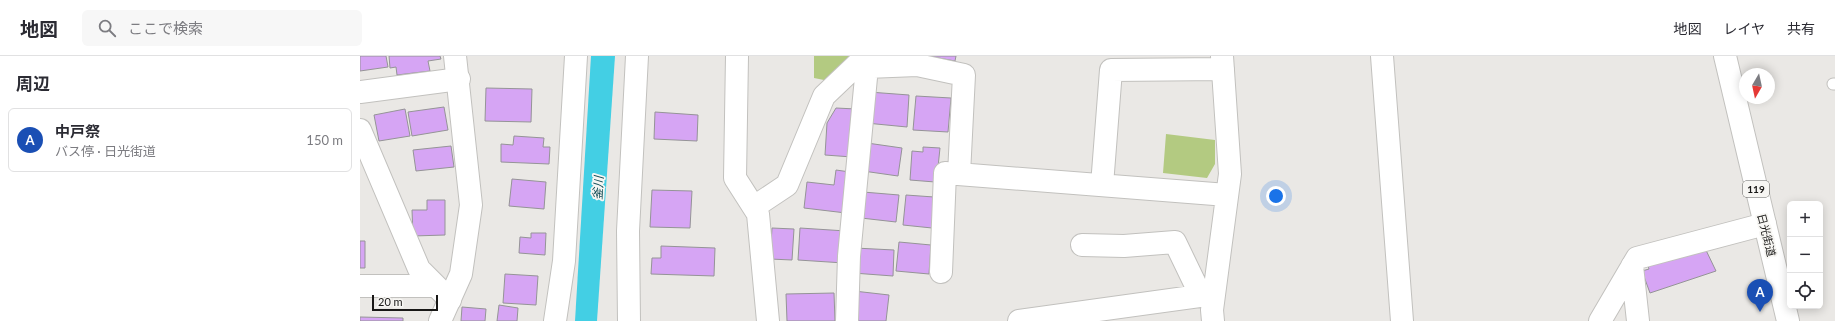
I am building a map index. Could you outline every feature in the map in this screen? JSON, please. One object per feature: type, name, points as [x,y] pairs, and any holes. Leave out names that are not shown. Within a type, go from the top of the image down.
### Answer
[{"type":"main road","points":[[440,321],[443,293],[461,274],[471,205],[459,79],[455,56]]},
{"type":"main road","points":[[555,321],[564,261],[576,56]]},
{"type":"main road","points":[[629,321],[628,231],[636,56]]},
{"type":"main road","points":[[737,56],[735,178],[758,214],[768,321]]},
{"type":"main road","points":[[1382,56],[1402,321]]},
{"type":"main road","name":"日光街道","points":[[1725,56],[1788,321]]},
{"type":"main road","points":[[754,207],[787,185],[824,96],[865,62],[917,65],[964,75],[959,174]]},
{"type":"main road","points":[[847,321],[849,256],[865,62]]},
{"type":"main road","points":[[1102,186],[1111,70],[1223,63],[1230,174],[1208,295]]},
{"type":"main road","points":[[360,92],[459,79]]},
{"type":"main road","points":[[360,130],[419,269],[443,293]]},
{"type":"main road","points":[[942,272],[944,173],[1227,195]]},
{"type":"main road","points":[[1600,321],[1637,258],[1765,224]]},
{"type":"main road","points":[[1082,245],[1124,246],[1175,242],[1208,295],[1213,321]]},
{"type":"main road","points":[[1632,266],[1638,321]]},
{"type":"main road","points":[[360,286],[443,293]]},
{"type":"main road","points":[[1019,321],[1208,295]]},
{"type":"green space","points":[[814,56],[856,56],[829,81],[814,78]]},
{"type":"green space","points":[[1166,134],[1215,140],[1215,164],[1207,178],[1163,173]]},
{"type":"water","name":"釜川","points":[[591,56],[615,56],[597,321],[575,321]]},
{"type":"building","points":[[360,56],[386,56],[388,67],[360,71]]},
{"type":"building","points":[[389,56],[440,56],[441,59],[428,61],[430,71],[397,75],[396,67],[390,68]]},
{"type":"building","points":[[928,56],[956,56],[955,61]]},
{"type":"building","points":[[486,88],[532,89],[531,122],[485,121]]},
{"type":"building","points":[[869,92],[909,95],[907,127],[866,123]]},
{"type":"building","points":[[916,96],[951,98],[948,132],[913,130]]},
{"type":"building","points":[[444,107],[448,130],[412,136],[408,112]]},
{"type":"building","points":[[836,108],[856,109],[852,157],[825,155],[827,123]]},
{"type":"building","points":[[405,109],[410,136],[379,141],[374,115]]},
{"type":"building","points":[[655,112],[698,115],[697,141],[654,139]]},
{"type":"building","points":[[514,136],[544,138],[543,147],[550,147],[549,164],[501,162],[501,144],[513,145]]},
{"type":"building","points":[[867,143],[902,148],[898,176],[863,171]]},
{"type":"building","points":[[451,146],[454,167],[416,171],[413,150]]},
{"type":"building","points":[[923,147],[940,148],[938,167],[936,166],[935,182],[910,180],[912,151],[923,152]]},
{"type":"building","points":[[836,170],[850,172],[846,213],[804,208],[807,182],[834,185]]},
{"type":"building","points":[[512,179],[546,182],[544,209],[509,206]]},
{"type":"building","points":[[652,190],[692,191],[690,228],[650,227]]},
{"type":"building","points":[[863,192],[899,195],[896,222],[861,218]]},
{"type":"building","points":[[906,195],[934,197],[932,228],[903,225]]},
{"type":"building","points":[[427,200],[445,200],[445,235],[413,236],[412,210],[427,210]]},
{"type":"building","points":[[772,228],[794,229],[792,260],[770,259]]},
{"type":"building","points":[[800,228],[846,231],[844,263],[798,260]]},
{"type":"building","points":[[531,233],[546,233],[545,255],[519,253],[520,237],[531,238]]},
{"type":"building","points":[[360,241],[365,241],[365,268],[360,268]]},
{"type":"building","points":[[899,242],[931,245],[929,274],[896,271]]},
{"type":"building","points":[[661,246],[715,248],[714,276],[651,274],[652,258],[661,258]]},
{"type":"building","points":[[1704,246],[1716,271],[1650,293],[1642,271],[1649,269],[1647,263]]},
{"type":"building","points":[[855,248],[894,250],[893,276],[853,273]]},
{"type":"building","points":[[505,274],[538,276],[536,305],[503,303]]},
{"type":"building","points":[[854,291],[889,295],[886,321],[851,321]]},
{"type":"building","points":[[834,293],[835,321],[787,321],[786,294]]},
{"type":"building","points":[[499,305],[518,308],[517,321],[497,321]]},
{"type":"building","points":[[462,307],[486,309],[485,321],[461,321]]},
{"type":"building","points":[[360,317],[403,318],[403,321],[360,321]]},
{"type":"place","name":"中戸祭","points":[[1760,312]]}]
